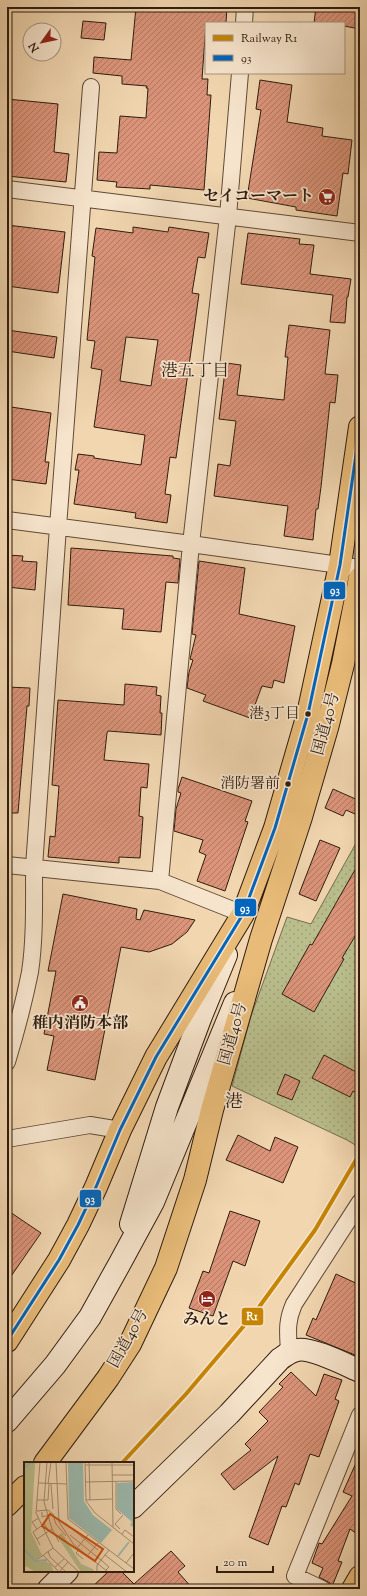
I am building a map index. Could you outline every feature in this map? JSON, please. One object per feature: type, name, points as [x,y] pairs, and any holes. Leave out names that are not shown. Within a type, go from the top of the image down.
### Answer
[{"type":"main road","name":"国道40号","points":[[7,1341],[55,1267],[78,1226],[120,1130],[156,1057],[242,914],[276,828],[350,566],[360,427]]},
{"type":"main road","name":"国道40号","points":[[46,1462],[103,1384],[130,1344],[166,1268],[195,1180],[212,1110],[261,939],[301,817],[327,728],[343,664],[360,578]]},
{"type":"main road","points":[[7,1505],[24,1488]]},
{"type":"main road","points":[[353,1589],[360,1577]]},
{"type":"street","points":[[244,22],[245,7]]},
{"type":"street","points":[[160,881],[191,544],[228,216],[240,74]]},
{"type":"street","points":[[7,1062],[17,1030],[30,970],[34,916],[34,867],[91,88]]},
{"type":"street","points":[[7,189],[360,233]]},
{"type":"street","points":[[7,520],[350,566]]},
{"type":"street","points":[[7,865],[160,881],[242,914],[201,1016],[167,1107],[120,1263]]},
{"type":"street","points":[[7,1421],[55,1365],[90,1317],[153,1202],[261,939]]},
{"type":"street","points":[[7,1139],[90,1125],[120,1130]]},
{"type":"street","points":[[289,1352],[287,1325],[294,1304],[360,1202]]},
{"type":"street","points":[[134,1506],[228,1414],[280,1359],[289,1352],[299,1349],[316,1352],[360,1371]]},
{"type":"street","points":[[322,1589],[296,1576],[360,1415]]},
{"type":"street","points":[[49,1589],[66,1572]]},
{"type":"green space","points":[[360,836],[360,1148],[347,1140],[232,1086],[251,1016],[287,917],[311,924]]},
{"type":"building","points":[[136,7],[227,7],[226,22],[205,22],[202,79],[208,79],[207,95],[211,95],[204,190],[150,185],[150,189],[116,187],[117,182],[97,180],[99,152],[117,153],[120,116],[146,118],[148,88],[146,88],[147,86],[122,84],[122,76],[93,73],[94,57],[131,60]]},
{"type":"building","points":[[316,7],[360,7],[360,29],[345,26],[345,22],[314,22]]},
{"type":"building","points":[[83,21],[106,23],[104,40],[81,38]]},
{"type":"building","points":[[260,80],[292,85],[287,122],[323,128],[322,136],[352,140],[348,174],[343,173],[337,216],[296,210],[296,207],[247,198],[261,110],[256,109]]},
{"type":"building","points":[[7,99],[58,104],[54,152],[69,154],[66,182],[7,176]]},
{"type":"building","points":[[7,225],[65,232],[58,293],[7,286]]},
{"type":"building","points":[[133,227],[168,232],[169,227],[209,233],[205,258],[198,257],[192,293],[199,294],[176,458],[170,457],[165,494],[171,495],[167,523],[135,518],[136,513],[74,504],[79,470],[75,470],[78,454],[141,465],[145,435],[94,427],[102,370],[91,368],[95,341],[87,340],[95,257],[92,256],[96,228],[133,233]],"holes":[[[126,337],[158,340],[151,386],[120,381]]]},
{"type":"building","points":[[248,233],[300,239],[299,244],[314,245],[310,274],[351,279],[347,297],[345,323],[330,322],[333,295],[241,284]]},
{"type":"building","points":[[289,325],[330,330],[325,374],[338,375],[335,403],[330,402],[321,487],[318,509],[316,509],[313,540],[284,536],[288,506],[214,496],[218,464],[230,466],[236,421],[219,419],[226,363],[241,365],[237,395],[284,400],[288,357],[285,357]]},
{"type":"building","points":[[7,330],[57,337],[54,358],[7,351]]},
{"type":"building","points":[[11,407],[51,413],[45,462],[49,462],[46,484],[7,479],[7,420],[9,420]]},
{"type":"building","points":[[71,548],[173,556],[173,558],[180,559],[178,583],[166,582],[161,632],[122,629],[124,609],[68,605]]},
{"type":"building","points":[[7,555],[23,556],[22,561],[37,562],[35,590],[7,587]]},
{"type":"building","points":[[199,561],[245,568],[239,614],[295,626],[284,683],[274,680],[272,688],[262,686],[250,718],[203,701],[206,695],[187,688],[189,672],[193,660],[190,659],[196,635],[192,634]]},
{"type":"building","points":[[125,684],[157,687],[156,695],[161,696],[161,735],[108,731],[107,733],[104,760],[149,764],[147,788],[141,787],[139,816],[143,817],[140,858],[119,857],[119,863],[48,857],[50,836],[55,837],[59,786],[52,785],[58,700],[124,705]]},
{"type":"building","points":[[7,687],[30,688],[29,706],[27,706],[18,813],[7,813]]},
{"type":"building","points":[[182,777],[252,801],[245,821],[248,822],[225,891],[197,881],[206,855],[199,852],[203,840],[174,831],[176,809],[181,793],[178,792],[178,789]]},
{"type":"building","points":[[333,789],[360,801],[355,814],[346,810],[343,816],[325,808]]},
{"type":"building","points":[[320,840],[340,848],[316,901],[299,894]]},
{"type":"building","points":[[360,861],[360,928],[342,958],[344,959],[314,1012],[282,994]]},
{"type":"building","name":"稚内消防本部","points":[[63,894],[137,909],[136,919],[140,920],[144,910],[195,920],[187,932],[172,944],[149,952],[121,947],[95,1080],[47,1070],[54,1036],[44,1034],[56,971],[48,971]]},
{"type":"building","points":[[324,1055],[360,1074],[360,1095],[353,1091],[350,1097],[312,1078]]},
{"type":"building","points":[[285,1074],[300,1081],[292,1100],[277,1094]]},
{"type":"building","points":[[238,1135],[270,1151],[275,1137],[298,1147],[283,1183],[226,1160]]},
{"type":"building","points":[[7,1210],[41,1233],[7,1282]]},
{"type":"building","points":[[230,1211],[260,1221],[245,1266],[233,1261],[213,1316],[189,1308],[203,1271],[209,1273]]},
{"type":"building","points":[[336,1274],[360,1285],[360,1357],[306,1335],[313,1318],[316,1320]]},
{"type":"building","points":[[291,1372],[316,1396],[324,1374],[342,1380],[335,1399],[339,1401],[319,1457],[310,1454],[299,1485],[295,1483],[286,1507],[282,1506],[268,1545],[249,1537],[278,1456],[234,1490],[221,1474],[251,1450],[245,1444],[268,1421],[259,1412],[283,1387],[279,1384]]},
{"type":"building","points":[[360,1454],[360,1536],[350,1529],[338,1561],[342,1562],[331,1589],[330,1583],[319,1577],[323,1568],[312,1563],[319,1543],[322,1544],[352,1496],[343,1492]]},
{"type":"building","points":[[171,1551],[185,1566],[178,1572],[193,1589],[90,1589],[108,1572],[122,1572],[134,1584]]},
{"type":"rail line","name":"R1","points":[[123,1462],[186,1394],[254,1314],[315,1230],[360,1153]]},
{"type":"transit line","name":"93","points":[[7,1341],[59,1260],[78,1225],[120,1130],[156,1057],[243,914],[275,828],[308,714],[340,565],[360,427]]},
{"type":"place","name":"セイコーマート","points":[[327,197]]},
{"type":"place","name":"港3丁目","points":[[308,714]]},
{"type":"place","name":"消防署前","points":[[288,784]]},
{"type":"place","name":"稚内消防本部","points":[[80,1003]]},
{"type":"place","name":"みんと","points":[[207,1299]]},
{"type":"district","name":"港五丁目","points":[[195,372]]},
{"type":"district","name":"港","points":[[234,1103]]}]
